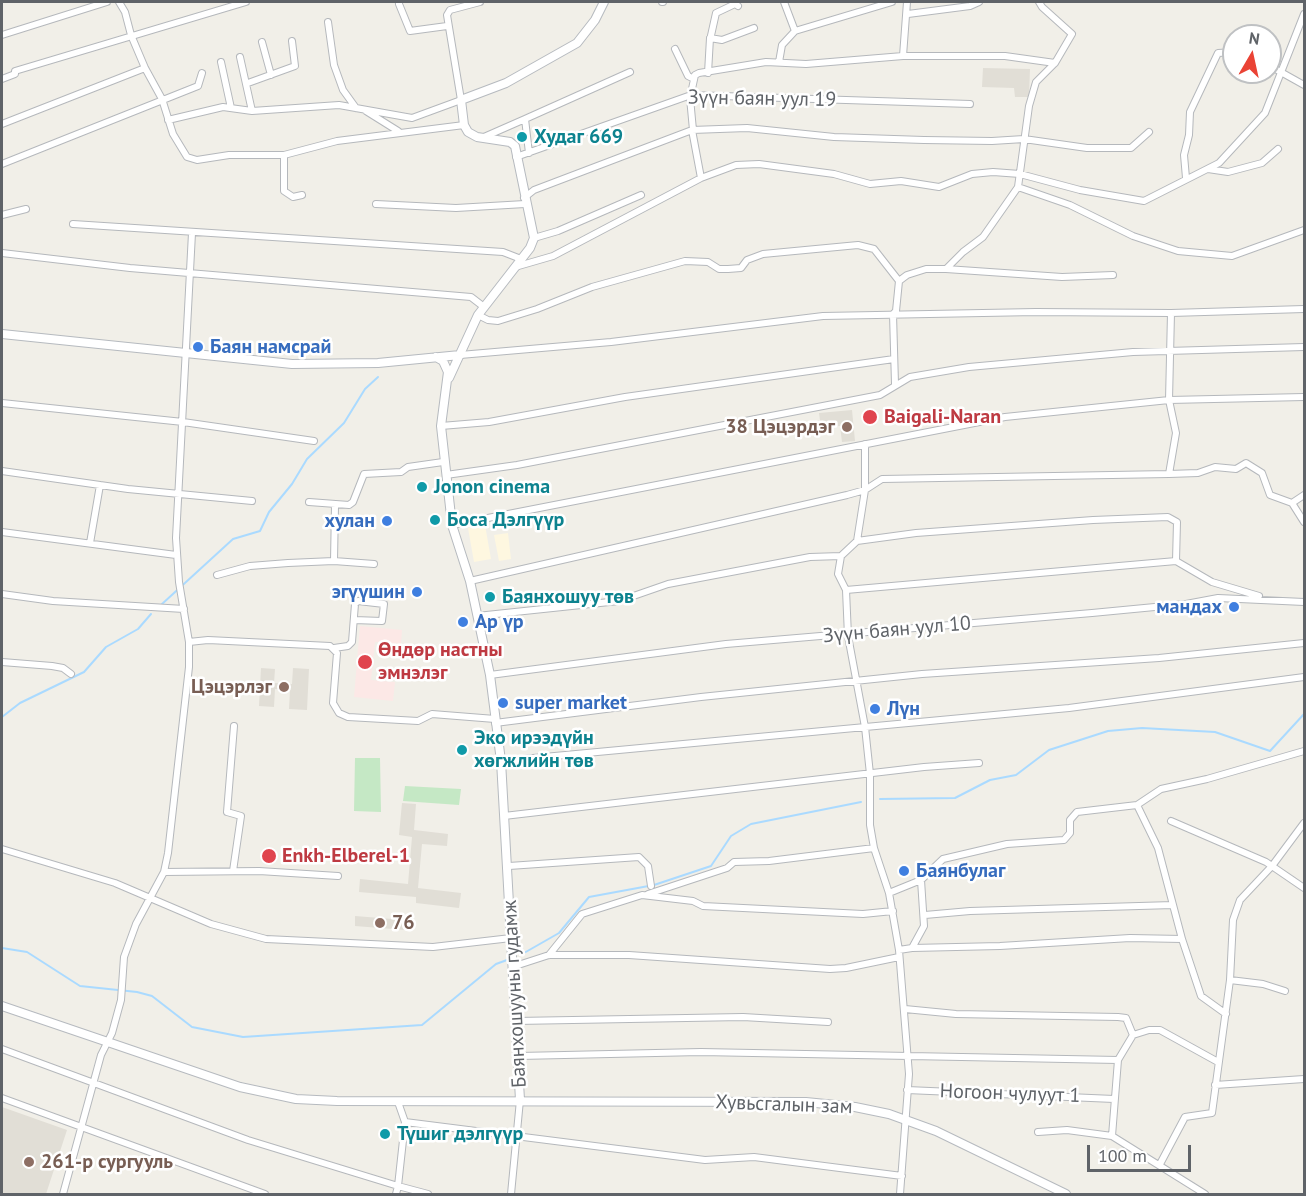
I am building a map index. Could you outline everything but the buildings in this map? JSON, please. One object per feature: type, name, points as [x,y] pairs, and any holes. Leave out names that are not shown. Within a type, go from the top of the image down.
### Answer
[{"type":"street","points":[[2,34],[107,2]]},
{"type":"street","points":[[119,2],[125,12],[131,35],[145,68],[162,99],[168,120],[187,157],[197,160],[229,155],[284,155],[337,141],[398,131],[464,125]]},
{"type":"street","points":[[2,79],[15,74],[15,71],[246,2]]},
{"type":"street","points":[[480,2],[450,10],[447,26],[464,125],[468,132],[484,138],[510,142],[515,146],[534,238],[558,231],[641,195]]},
{"type":"street","points":[[168,120],[224,107],[252,111],[339,105],[412,118],[506,83],[577,43],[596,20],[604,2]]},
{"type":"street","points":[[784,2],[795,31]]},
{"type":"street","points":[[779,62],[782,45],[795,31],[832,17],[892,2]]},
{"type":"street","points":[[903,56],[903,35],[908,14],[907,2]]},
{"type":"street","points":[[908,14],[970,6],[979,2]]},
{"type":"street","points":[[946,269],[983,237],[1018,187],[1024,139],[1036,82],[1055,63],[1072,34],[1042,7],[1040,2]]},
{"type":"street","points":[[399,4],[410,31],[447,26]]},
{"type":"street","points":[[708,73],[710,40],[716,12],[735,4]]},
{"type":"street","points":[[1305,14],[1282,72],[1305,85]]},
{"type":"street","points":[[328,22],[334,65],[343,90],[359,108],[398,131]]},
{"type":"street","points":[[710,40],[722,40],[754,28]]},
{"type":"street","points":[[248,83],[295,66],[292,41]]},
{"type":"street","points":[[262,42],[271,75]]},
{"type":"street","points":[[675,49],[688,76],[694,79]]},
{"type":"street","points":[[1186,178],[1184,155],[1189,135],[1190,112],[1218,53],[1222,53]]},
{"type":"street","points":[[701,178],[693,129],[691,95],[694,79],[699,73],[742,65],[779,62],[806,64],[903,56],[1005,56],[1055,63]]},
{"type":"street","points":[[240,57],[248,83],[252,111]]},
{"type":"street","points":[[221,62],[231,108]]},
{"type":"street","points":[[2,124],[145,68]]},
{"type":"street","points":[[484,138],[630,72]]},
{"type":"street","points":[[2,164],[198,86],[202,73]]},
{"type":"street","points":[[513,268],[554,255],[701,178],[736,165],[759,164],[834,174],[870,184],[901,181],[939,187],[972,174],[993,172],[1020,174],[1080,190],[1144,201],[1219,163],[1265,113],[1277,84]]},
{"type":"street","name":"Зүүн баян уул 19","points":[[516,158],[691,95],[970,104]]},
{"type":"street","points":[[525,119],[528,153]]},
{"type":"street","points":[[376,204],[456,208],[525,201],[534,190],[693,129],[747,128],[834,137],[913,140],[1024,139],[1087,148],[1131,148],[1149,132]]},
{"type":"street","points":[[1204,169],[1228,172],[1262,163],[1278,149]]},
{"type":"street","points":[[284,155],[284,191],[294,196],[302,195]]},
{"type":"street","points":[[1018,187],[1070,205],[1133,236],[1178,251],[1233,256],[1305,230]]},
{"type":"street","points":[[2,215],[26,209]]},
{"type":"street","points":[[73,224],[503,252],[521,259]]},
{"type":"street","points":[[63,1194],[80,1126],[121,1000],[129,940],[164,872],[189,667],[189,642],[176,555],[187,352],[188,272],[192,251],[192,233]]},
{"type":"street","name":"Баянхошууны гудамж","points":[[2,1006],[267,1094],[314,1101],[520,1100],[509,866],[501,761],[490,675],[470,581],[452,525],[443,462],[441,426],[448,379],[478,315],[521,259],[534,238]]},
{"type":"street","points":[[478,315],[488,320],[498,321],[537,309],[592,287],[685,261],[708,262],[719,269],[741,268],[747,260],[763,254],[858,245],[874,249],[898,281],[896,311],[893,314],[895,384]]},
{"type":"street","points":[[2,253],[471,297],[484,307]]},
{"type":"street","points":[[898,281],[926,269],[1062,277],[1113,275]]},
{"type":"street","points":[[2,334],[292,364],[378,363],[611,342],[823,316],[1171,314],[1305,309]]},
{"type":"street","points":[[1169,474],[1176,433],[1169,400],[1172,351],[1171,314]]},
{"type":"street","points":[[446,475],[517,465],[880,395],[910,377],[969,367],[1089,355],[1305,347]]},
{"type":"street","points":[[436,357],[446,366],[448,379]]},
{"type":"street","points":[[441,426],[489,422],[625,397],[894,359]]},
{"type":"street","points":[[452,525],[1005,417],[1169,400],[1305,397]]},
{"type":"street","points":[[2,403],[183,422],[314,441]]},
{"type":"street","points":[[865,444],[865,490],[857,541],[842,556],[838,574],[846,590],[848,636],[865,728],[870,774],[870,825],[874,848],[893,911],[905,1009],[908,1057],[900,1194]]},
{"type":"street","points":[[309,502],[344,507],[353,502],[364,474],[401,472],[408,467],[443,462]]},
{"type":"street","points":[[470,581],[865,490],[882,479],[1198,473],[1215,467],[1236,469],[1246,463],[1262,473],[1270,495],[1292,503],[1305,522]]},
{"type":"street","points":[[2,471],[100,485],[252,501]]},
{"type":"street","points":[[90,543],[100,485]]},
{"type":"street","points":[[1292,503],[1305,495]]},
{"type":"street","points":[[334,561],[335,506]]},
{"type":"street","points":[[857,541],[1022,525],[1168,518],[1177,522],[1176,561]]},
{"type":"street","points":[[2,532],[176,555]]},
{"type":"street","points":[[477,616],[619,601],[668,584],[810,557],[842,556]]},
{"type":"street","points":[[218,575],[250,566],[334,561],[374,564]]},
{"type":"street","points":[[846,590],[1176,561],[1212,582],[1242,589],[1274,602]]},
{"type":"street","points":[[1218,598],[1225,586]]},
{"type":"street","points":[[2,594],[53,601],[184,609]]},
{"type":"street","name":"Зүүн баян уул 10","points":[[490,675],[726,644],[848,636],[1174,605],[1218,598],[1305,602]]},
{"type":"street","points":[[189,642],[208,640],[334,648],[348,646],[352,642],[354,620],[358,601],[384,604],[382,621],[354,620]]},
{"type":"street","points":[[334,648],[337,653],[333,703],[339,713],[367,720],[418,721],[432,714],[495,721],[958,671],[1159,658],[1305,643]]},
{"type":"street","points":[[2,662],[52,666],[63,668],[71,674]]},
{"type":"street","points":[[501,761],[1069,708],[1305,677]]},
{"type":"street","points":[[233,871],[241,816],[227,812],[234,726]]},
{"type":"street","points":[[889,893],[921,880],[943,859],[1007,844],[1064,840],[1070,833],[1070,820],[1077,812],[1137,806],[1161,789],[1207,779],[1305,751]]},
{"type":"street","points":[[504,816],[979,763]]},
{"type":"street","points":[[1137,806],[1158,848],[1182,939],[1201,996],[1226,1014]]},
{"type":"street","points":[[1172,821],[1227,843],[1272,866],[1305,888]]},
{"type":"street","points":[[1160,1164],[1185,1117],[1212,1113],[1230,980],[1233,920],[1240,900],[1272,866],[1305,823]]},
{"type":"street","points":[[549,955],[582,914],[727,868],[734,862],[768,861],[874,848]]},
{"type":"street","points":[[2,849],[115,883],[211,924],[266,939],[433,947],[511,938]]},
{"type":"street","points":[[509,866],[639,856],[648,866],[651,886]]},
{"type":"street","points":[[164,872],[233,871],[338,876]]},
{"type":"street","points":[[912,948],[924,926],[921,880]]},
{"type":"street","points":[[642,896],[693,901],[703,906],[863,914],[893,911]]},
{"type":"street","points":[[925,915],[970,911],[1173,905]]},
{"type":"street","points":[[512,961],[549,955],[628,956],[830,969],[846,968],[912,948],[1000,946],[1130,938],[1182,939]]},
{"type":"street","points":[[1230,980],[1263,984],[1285,991]]},
{"type":"street","points":[[905,1009],[956,1014],[1118,1017],[1126,1018],[1133,1035]]},
{"type":"street","points":[[516,1021],[743,1017],[828,1022]]},
{"type":"street","points":[[1112,1136],[1118,1060],[1133,1035],[1149,1030],[1160,1030],[1218,1062]]},
{"type":"street","points":[[2,1049],[248,1140],[428,1194]]},
{"type":"street","points":[[519,1056],[701,1052],[1118,1060]]},
{"type":"street","points":[[1215,1085],[1305,1079]]},
{"type":"street","name":"Ногоон чулуут 1","points":[[907,1090],[1114,1099]]},
{"type":"street","points":[[2,1098],[246,1191],[265,1194]]},
{"type":"street","points":[[512,1194],[520,1100]]},
{"type":"street","name":"Хувьсгалын зам","points":[[520,1100],[806,1102],[855,1107],[905,1119],[994,1158],[1066,1194]]},
{"type":"street","points":[[396,1194],[405,1122],[399,1102]]},
{"type":"street","points":[[405,1122],[705,1160],[754,1157],[902,1176]]},
{"type":"street","points":[[1038,1132],[1067,1130],[1112,1136],[1205,1194]]},
{"type":"shaded area","points":[[983,68],[1030,69],[1029,97],[1015,97],[1014,88],[982,87]]},
{"type":"shaded area","name":"38 Цэцэрдэг","points":[[852,410],[855,441],[842,442],[840,426],[821,428],[819,413]]},
{"type":"shaded area","points":[[485,525],[491,559],[474,562],[468,528]]},
{"type":"shaded area","points":[[508,533],[511,559],[499,561],[494,535]]},
{"type":"shaded area","name":"Өндөр настны эмнэлэг","points":[[360,626],[402,630],[401,644],[375,642],[371,680],[395,682],[393,701],[354,697]]},
{"type":"shaded area","name":"Цэцэрлэг","points":[[261,668],[275,669],[274,683],[292,684],[293,668],[309,669],[307,710],[289,709],[290,690],[275,689],[274,707],[259,706]]},
{"type":"shaded area","points":[[402,803],[416,804],[414,830],[448,834],[447,846],[422,844],[418,888],[461,893],[459,908],[416,903],[416,897],[359,892],[360,879],[408,884],[412,837],[399,835]]},
{"type":"shaded area","name":"76","points":[[355,916],[405,920],[405,930],[355,926]]},
{"type":"shaded area","name":"261-р сургууль","points":[[2,1107],[67,1130],[46,1194],[2,1194]]},
{"type":"green space","points":[[355,758],[380,758],[381,812],[354,811]]},
{"type":"green space","points":[[405,786],[461,789],[459,805],[403,801]]},
{"type":"waterway","points":[[162,604],[233,539],[260,531],[269,512],[292,484],[307,459],[344,423],[365,389],[378,377]]},
{"type":"waterway","points":[[2,717],[20,703],[84,672],[106,647],[138,629],[151,614]]},
{"type":"waterway","points":[[880,799],[955,798],[990,780],[1016,775],[1049,750],[1108,731],[1142,728],[1215,732],[1270,751],[1304,714]]},
{"type":"waterway","points":[[524,953],[559,933],[589,897],[654,885],[711,866],[731,836],[751,824],[861,802]]},
{"type":"waterway","points":[[2,948],[27,952],[80,986],[137,992],[152,996],[192,1027],[243,1037],[422,1025],[496,964],[507,960]]},
{"type":"place","name":"Худаг 669","points":[[522,137]]},
{"type":"place","name":"Баян намсрай","points":[[198,347]]},
{"type":"place","name":"Baigali-Naran","points":[[870,417]]},
{"type":"place","name":"38 Цэцэрдэг","points":[[847,427]]},
{"type":"place","name":"Jonon cinema","points":[[422,487]]},
{"type":"place","name":"Боса Дэлгүүр","points":[[435,520]]},
{"type":"place","name":"хулан","points":[[387,521]]},
{"type":"place","name":"эгүүшин","points":[[417,592]]},
{"type":"place","name":"Баянхошуу төв","points":[[490,597]]},
{"type":"place","name":"мандах","points":[[1234,607]]},
{"type":"place","name":"Ар үр","points":[[463,622]]},
{"type":"place","name":"Өндөр настны эмнэлэг","points":[[365,662]]},
{"type":"place","name":"Цэцэрлэг","points":[[284,687]]},
{"type":"place","name":"super market","points":[[503,703]]},
{"type":"place","name":"Лүн","points":[[875,709]]},
{"type":"place","name":"Эко ирээдүйн хөгжлийн төв","points":[[462,750]]},
{"type":"place","name":"Enkh-Elberel-1","points":[[269,856]]},
{"type":"place","name":"Баянбулаг","points":[[904,871]]},
{"type":"place","name":"76","points":[[380,923]]},
{"type":"place","name":"Түшиг дэлгүүр","points":[[385,1134]]},
{"type":"place","name":"261-р сургууль","points":[[29,1162]]}]
